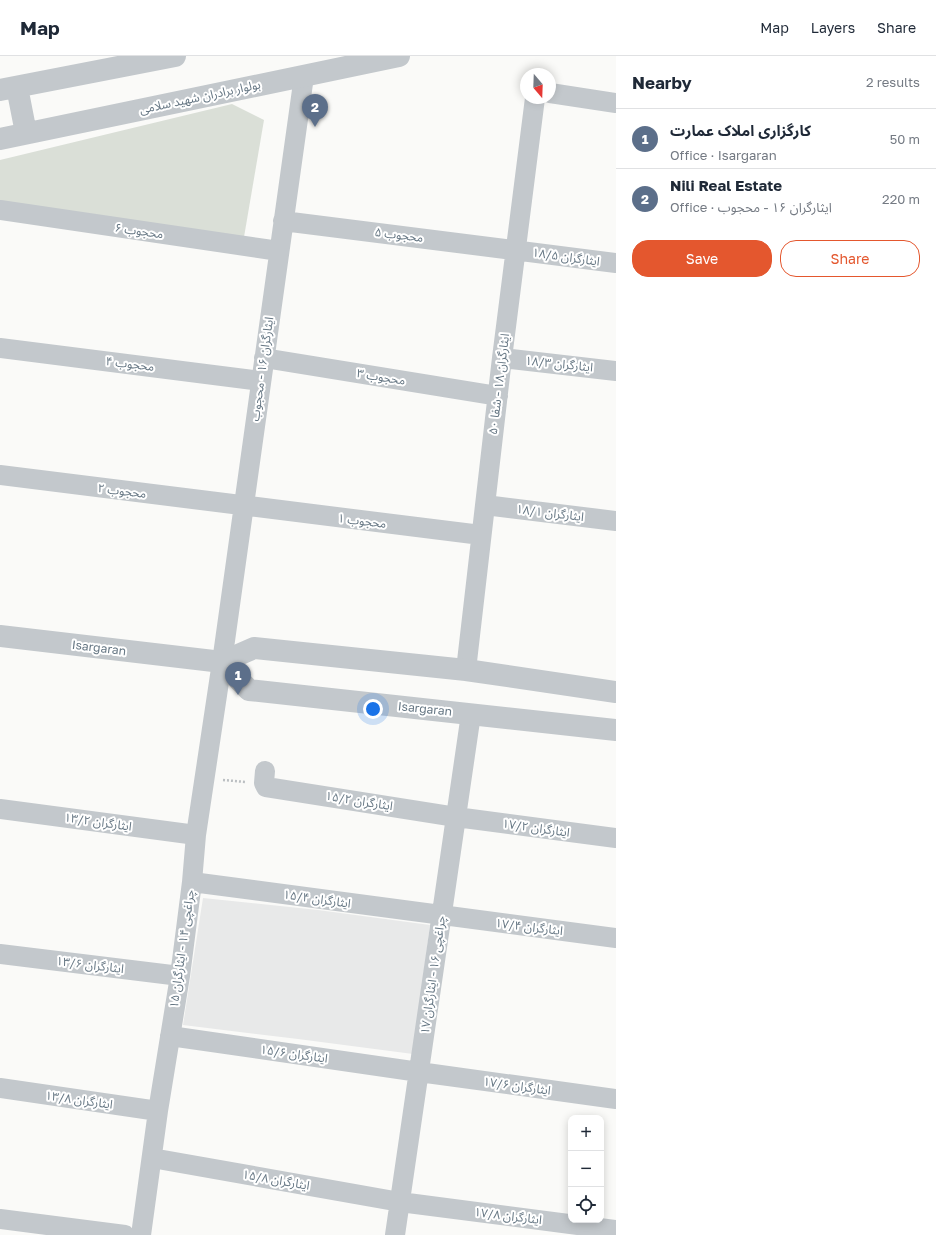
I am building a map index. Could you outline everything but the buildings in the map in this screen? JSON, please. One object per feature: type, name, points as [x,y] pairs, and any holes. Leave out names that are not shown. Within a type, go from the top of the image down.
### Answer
[{"type":"street","points":[[26,134],[8,89],[175,56]]},
{"type":"street","name":"بولوار برادران شهید سلامی","points":[[0,139],[400,56]]},
{"type":"street","name":"ایثارگران ۱۶ - محجوب","points":[[222,662],[304,76]]},
{"type":"street","points":[[556,94],[616,103]]},
{"type":"street","name":"ایثارگران ۱۸ - شفا ۵۰","points":[[466,670],[502,358],[534,104]]},
{"type":"street","name":"محجوب ۶","points":[[0,210],[279,251]]},
{"type":"street","name":"محجوب ۵","points":[[283,221],[516,250]]},
{"type":"street","name":"ایثارگران ۱۸/۵","points":[[516,250],[616,263]]},
{"type":"street","name":"محجوب ۴","points":[[0,348],[261,381]]},
{"type":"street","name":"محجوب ۳","points":[[264,358],[498,396]]},
{"type":"street","name":"ایثارگران ۱۸/۳","points":[[502,358],[616,371]]},
{"type":"street","name":"محجوب ۲","points":[[0,475],[243,506]]},
{"type":"street","name":"ایثارگران ۱۸/۱","points":[[485,504],[616,521]]},
{"type":"street","name":"محجوب ۱","points":[[243,506],[481,535]]},
{"type":"street","name":"Isargaran","points":[[0,636],[222,662],[249,690],[616,730]]},
{"type":"street","points":[[222,662],[254,648],[466,670],[616,692]]},
{"type":"street","name":"چراغچی ۱۴ - ایثارگران ۱۵","points":[[141,1235],[158,1111],[180,976],[192,882],[196,834],[222,662]]},
{"type":"street","name":"چراغچی ۱۶ - ایثارگران ۱۷","points":[[395,1235],[471,714]]},
{"type":"street","name":"ایثارگران ۱۵/۲","points":[[264,777],[266,787],[456,817]]},
{"type":"street","name":"ایثارگران ۱۳/۲","points":[[0,809],[196,834]]},
{"type":"street","name":"ایثارگران ۱۷/۲","points":[[456,817],[616,838]]},
{"type":"street","name":"ایثارگران ۱۵/۴","points":[[192,882],[442,916]]},
{"type":"street","name":"ایثارگران ۱۷/۴","points":[[442,916],[616,938]]},
{"type":"street","name":"ایثارگران ۱۳/۶","points":[[0,954],[180,976]]},
{"type":"street","name":"ایثارگران ۱۵/۶","points":[[170,1036],[419,1072]]},
{"type":"street","name":"ایثارگران ۱۷/۶","points":[[419,1072],[616,1099]]},
{"type":"street","name":"ایثارگران ۱۳/۸","points":[[0,1088],[158,1111]]},
{"type":"street","name":"ایثارگران ۱۵/۸","points":[[152,1158],[400,1202]]},
{"type":"street","name":"ایثارگران ۱۷/۸","points":[[400,1202],[616,1230]]},
{"type":"street","points":[[0,1219],[125,1235]]},
{"type":"path","points":[[205,779],[264,777]]},
{"type":"shaded area","points":[[232,104],[264,120],[244,237],[0,202],[0,160]]},
{"type":"shaded area","points":[[203,898],[318,910],[430,925],[413,1054],[183,1025]]},
{"type":"place","name":"Nili Real Estate","points":[[315,127]]},
{"type":"place","name":"کارگزاری املاک عمارت","points":[[238,695]]}]
